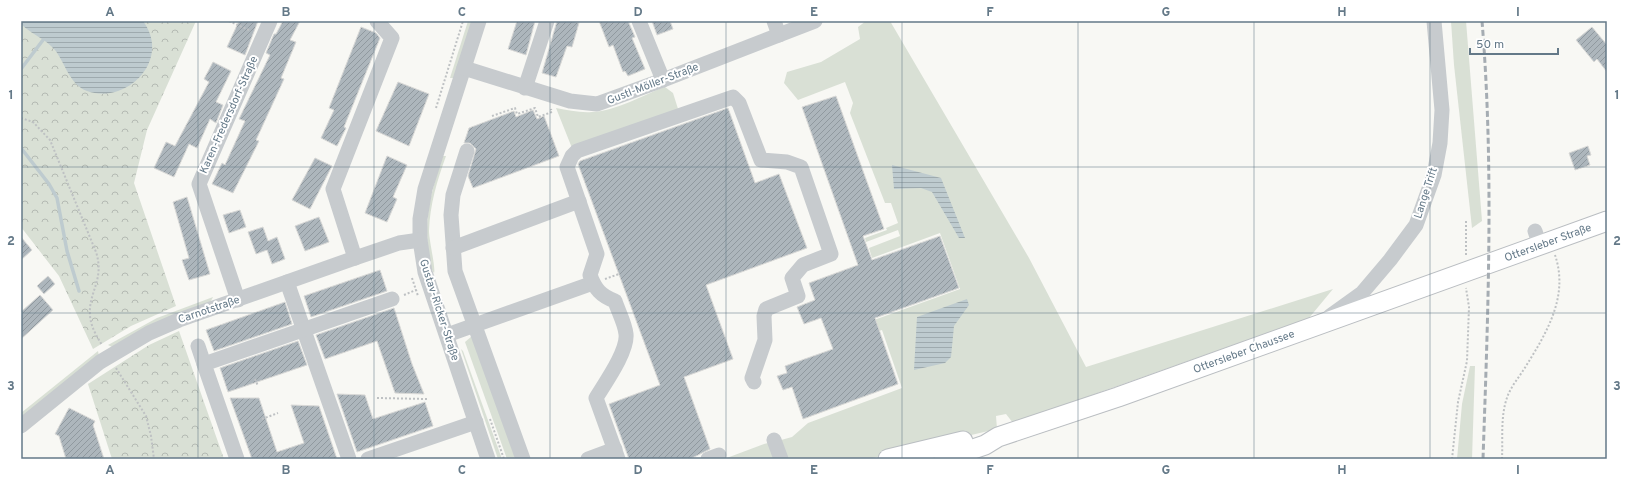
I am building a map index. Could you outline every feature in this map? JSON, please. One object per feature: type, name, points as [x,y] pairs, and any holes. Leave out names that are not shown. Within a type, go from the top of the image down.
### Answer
[{"type":"main road","name":"Ottersleber Straße","points":[[1488,264],[1607,221]]},
{"type":"main road","name":"Ottersleber Chaussee","points":[[944,459],[985,445],[998,437],[1118,397],[1488,264]]},
{"type":"main road","name":"Ottersleber Chaussee","points":[[888,459],[983,437],[998,437]]},
{"type":"street","name":"Karen-Fredersdorf-Straße","points":[[238,300],[199,184],[270,21]]},
{"type":"street","points":[[355,258],[333,189],[392,38],[377,21]]},
{"type":"street","name":"Gustav-Ricker-Straße","points":[[479,21],[426,189],[420,219],[420,240],[425,272],[488,459]]},
{"type":"street","points":[[525,88],[547,21]]},
{"type":"street","points":[[639,21],[663,80]]},
{"type":"street","points":[[774,21],[779,35]]},
{"type":"street","name":"Gustl-Möller-Straße","points":[[464,68],[546,95],[577,103],[597,104],[815,21]]},
{"type":"street","name":"Lange Trift","points":[[1318,325],[1362,293],[1416,225],[1434,175],[1440,143],[1442,110],[1434,21]]},
{"type":"street","points":[[588,459],[616,454],[596,398],[620,356],[626,341],[626,333],[615,301],[601,295],[593,283],[590,275],[597,254],[567,167],[572,156],[577,152],[729,98],[737,100],[761,160],[787,162],[801,167],[831,254],[803,265],[792,278],[798,296],[766,309],[764,316],[766,327],[765,340],[752,378],[754,382]]},
{"type":"street","points":[[466,151],[453,195],[451,215],[455,271],[523,459]]},
{"type":"street","points":[[453,248],[579,202]]},
{"type":"street","name":"Carnotstraße","points":[[21,426],[108,357],[127,345],[166,325],[392,245],[420,240]]},
{"type":"street","points":[[287,282],[349,459]]},
{"type":"street","points":[[447,335],[593,283]]},
{"type":"street","points":[[204,364],[304,328],[392,299]]},
{"type":"street","points":[[198,346],[237,459]]},
{"type":"street","points":[[368,459],[476,422]]},
{"type":"street","points":[[774,440],[781,459]]},
{"type":"path","points":[[229,21],[263,36]]},
{"type":"path","points":[[492,116],[515,108],[517,114],[535,108],[538,117],[552,112],[546,95]]},
{"type":"path","points":[[21,118],[36,124],[50,140],[96,252],[100,272],[90,316],[95,332],[108,357],[144,411],[150,430],[154,459]]},
{"type":"path","points":[[1452,459],[1458,402],[1467,361],[1469,307],[1465,273],[1466,220]]},
{"type":"path","points":[[1502,459],[1503,415],[1507,399],[1539,345],[1556,310],[1559,276],[1543,244]]},
{"type":"path","points":[[255,379],[258,386]]},
{"type":"path","points":[[377,398],[427,399]]},
{"type":"path","points":[[262,419],[278,413]]},
{"type":"green space","points":[[21,21],[196,21],[147,130],[134,183],[176,306],[131,326],[93,349],[59,276],[21,227]]},
{"type":"green space","points":[[468,21],[472,21],[454,78],[450,78]]},
{"type":"green space","points":[[866,21],[890,21],[1029,258],[1086,367],[1333,289],[1309,318],[1013,423],[1006,414],[996,416],[997,429],[868,459],[787,459],[781,440],[792,437],[808,423],[902,388],[882,330],[842,344],[838,333],[960,289],[940,233],[872,258],[869,248],[900,236],[898,230],[866,242],[865,238],[887,230],[886,228],[898,223],[891,203],[885,203],[850,113],[853,103],[845,82],[798,100],[784,83],[787,72],[821,62],[860,39],[858,27]]},
{"type":"green space","points":[[1451,21],[1466,21],[1482,221],[1472,228],[1454,65]]},
{"type":"green space","points":[[665,87],[673,93],[679,112],[572,148],[556,108],[583,112],[601,111],[620,106]]},
{"type":"green space","points":[[443,156],[446,156],[434,193],[429,231],[434,273],[430,264],[427,240],[428,215],[435,180]]},
{"type":"green space","points":[[213,297],[210,303],[112,347],[108,345],[157,318]]},
{"type":"green space","points":[[179,331],[224,459],[112,459],[88,384],[149,345]]},
{"type":"green space","points":[[472,336],[515,456],[514,459],[507,459],[465,342]]},
{"type":"green space","points":[[461,349],[463,351],[502,459],[498,459]]},
{"type":"green space","points":[[98,351],[99,356],[21,419],[21,413]]},
{"type":"green space","points":[[1470,366],[1475,366],[1472,459],[1457,459],[1462,404]]},
{"type":"green space","points":[[768,443],[775,459],[724,459],[764,444]]},
{"type":"shaded area","points":[[21,21],[143,21],[151,36],[152,50],[149,64],[141,76],[130,85],[117,91],[102,94],[87,91],[76,84],[72,79],[55,50],[25,28],[21,24]]},
{"type":"shaded area","points":[[892,165],[941,178],[965,238],[959,238],[932,192],[921,188],[894,189]]},
{"type":"shaded area","points":[[967,299],[969,305],[954,326],[951,357],[945,363],[914,370],[917,317]]},
{"type":"building","points":[[239,21],[258,21],[245,55],[227,47]]},
{"type":"building","points":[[283,21],[300,21],[290,40],[296,42],[281,78],[284,79],[256,140],[259,141],[233,193],[212,184],[222,163],[225,165],[245,121],[239,119],[270,55],[266,53],[274,34],[276,34]]},
{"type":"building","points":[[517,21],[535,21],[526,55],[508,49]]},
{"type":"building","points":[[557,21],[572,21],[579,23],[572,47],[567,46],[556,77],[542,73]]},
{"type":"building","points":[[599,21],[628,21],[635,37],[632,38],[645,69],[628,76],[625,71],[623,72],[613,45],[609,47]]},
{"type":"building","points":[[652,21],[670,21],[673,29],[657,35]]},
{"type":"building","points":[[361,27],[376,33],[380,38],[344,127],[346,128],[337,146],[321,138],[334,110],[329,108]]},
{"type":"building","points":[[1592,27],[1607,45],[1607,72],[1597,59],[1594,62],[1576,40]]},
{"type":"building","points":[[213,62],[231,71],[216,102],[223,105],[216,123],[210,119],[197,148],[189,144],[174,177],[154,168],[166,142],[175,146],[209,82],[204,79]]},
{"type":"building","points":[[398,82],[429,94],[409,146],[376,131]]},
{"type":"building","points":[[836,96],[884,229],[863,236],[872,260],[940,236],[959,288],[875,318],[898,384],[803,419],[792,387],[783,390],[777,376],[787,373],[785,366],[833,349],[821,318],[804,324],[797,307],[815,300],[809,283],[858,265],[802,107]]},
{"type":"building","points":[[728,108],[755,183],[779,174],[807,248],[706,285],[733,359],[684,377],[710,449],[690,459],[629,459],[609,404],[660,385],[578,164],[580,161]]},
{"type":"building","points":[[533,110],[537,119],[544,116],[559,156],[473,188],[468,176],[476,149],[470,143],[464,143],[469,128],[514,111],[516,117]]},
{"type":"building","points":[[1588,146],[1591,155],[1587,156],[1590,165],[1575,170],[1569,153]]},
{"type":"building","points":[[387,156],[407,165],[393,197],[397,199],[387,222],[365,213]]},
{"type":"building","points":[[315,158],[332,166],[310,209],[292,200]]},
{"type":"building","points":[[187,197],[210,274],[189,280],[182,260],[189,258],[173,202]]},
{"type":"building","points":[[240,210],[246,227],[229,233],[223,215]]},
{"type":"building","points":[[319,217],[329,242],[305,251],[295,226]]},
{"type":"building","points":[[263,227],[268,241],[277,237],[285,259],[272,264],[267,250],[256,254],[248,232]]},
{"type":"building","points":[[21,237],[32,250],[21,260]]},
{"type":"building","points":[[380,270],[387,291],[311,317],[304,296]]},
{"type":"building","points":[[48,276],[55,284],[44,294],[37,286]]},
{"type":"building","points":[[40,295],[53,310],[21,339],[21,312]]},
{"type":"building","points":[[285,302],[292,324],[214,351],[206,330]]},
{"type":"building","points":[[394,308],[412,364],[424,394],[395,393],[377,341],[325,359],[316,335]]},
{"type":"building","points":[[298,341],[307,365],[228,392],[220,368]]},
{"type":"building","points":[[337,394],[365,395],[373,419],[425,402],[433,426],[357,452]]},
{"type":"building","points":[[230,398],[259,398],[277,452],[304,443],[291,405],[319,406],[337,459],[252,459]]},
{"type":"building","points":[[69,408],[95,421],[93,425],[104,459],[66,459],[59,436],[55,434]]},
{"type":"waterway","points":[[21,69],[43,40]]},
{"type":"waterway","points":[[21,148],[49,184],[57,198],[67,251],[79,291]]},
{"type":"railway","points":[[1482,21],[1486,76],[1489,185],[1488,295],[1483,459]]}]
